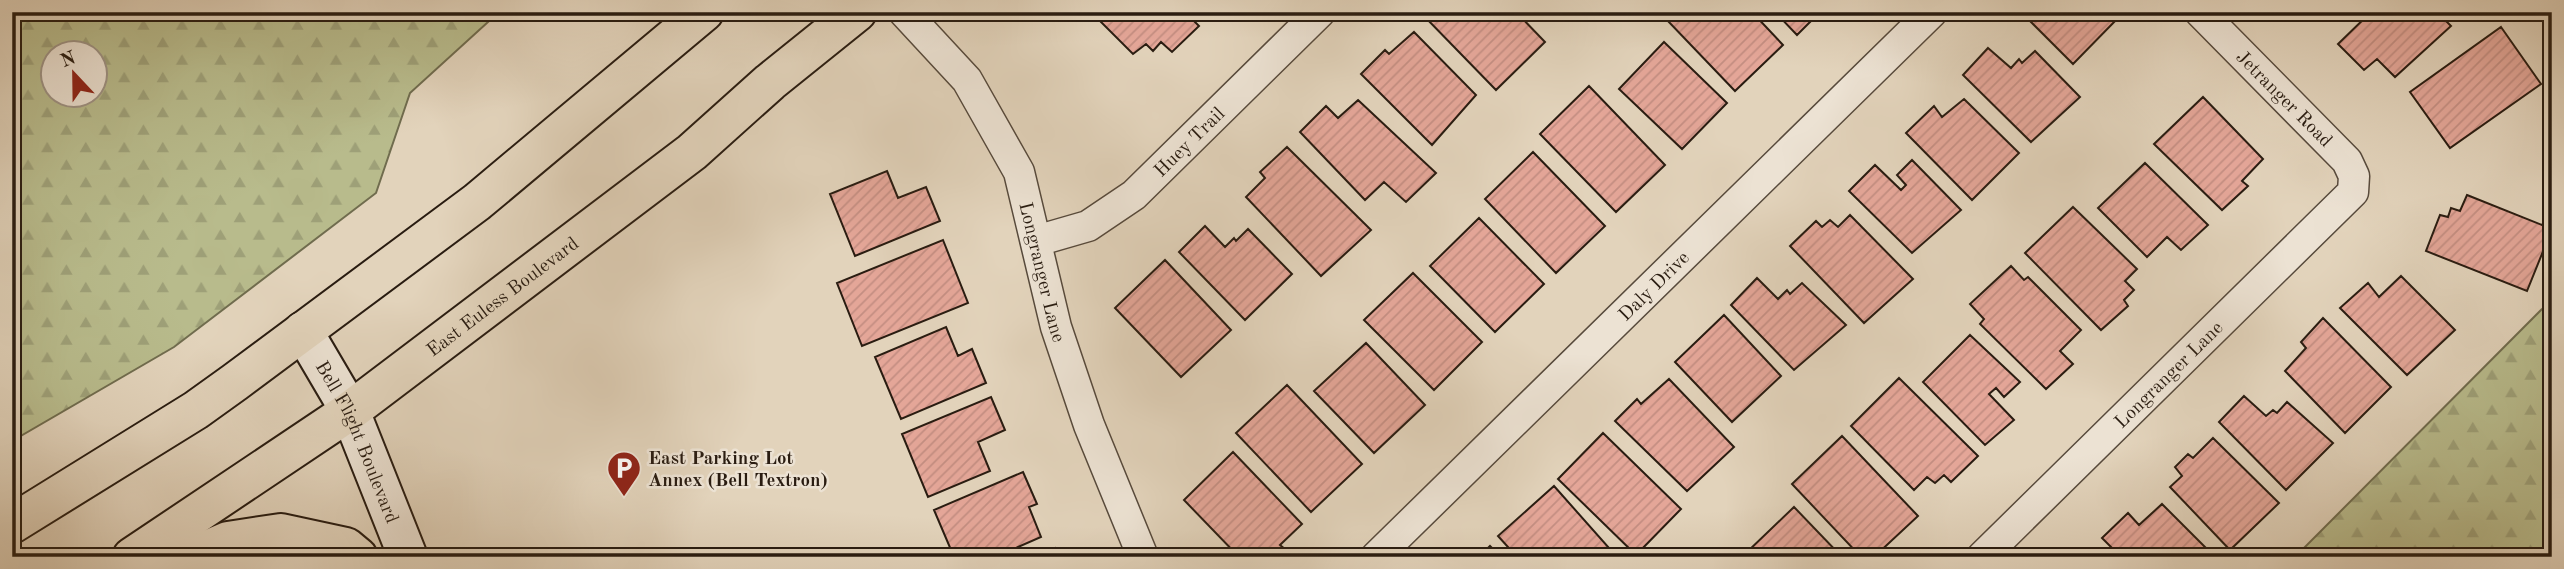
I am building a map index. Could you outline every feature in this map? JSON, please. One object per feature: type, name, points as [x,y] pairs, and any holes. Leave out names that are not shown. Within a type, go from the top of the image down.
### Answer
[{"type":"main road","points":[[12,524],[196,410],[303,331],[477,202],[704,12]]},
{"type":"main road","name":"East Euless Boulevard","points":[[132,557],[350,411],[692,152],[770,82],[857,12]]},
{"type":"main road","points":[[191,557],[228,541],[281,533],[345,547],[358,557]]},
{"type":"street","name":"Longranger Lane","points":[[904,12],[967,80],[1018,172],[1056,327],[1088,425],[1143,557]]},
{"type":"street","name":"Huey Trail","points":[[1036,241],[1088,226],[1135,195],[1320,12]]},
{"type":"street","name":"Daly Drive","points":[[1376,557],[1932,12]]},
{"type":"street","name":"Jetranger Road","points":[[2200,12],[2347,161],[2354,176],[2353,192]]},
{"type":"street","name":"Longranger Lane","points":[[1982,557],[2353,192]]},
{"type":"street","name":"Bell Flight Boulevard","points":[[303,331],[350,411],[408,557]]},
{"type":"green space","points":[[12,12],[499,12],[410,93],[376,193],[174,347],[12,441]]},
{"type":"green space","points":[[2552,299],[2552,557],[2295,557]]},
{"type":"building","points":[[1091,12],[1185,12],[1199,26],[1172,52],[1161,42],[1153,51],[1146,44],[1133,54]]},
{"type":"building","points":[[1516,12],[1545,42],[1496,90],[1422,14]]},
{"type":"building","points":[[1673,12],[1752,12],[1783,45],[1735,91],[1666,19]]},
{"type":"building","points":[[1775,12],[1820,12],[1797,35]]},
{"type":"building","points":[[2036,12],[2116,12],[2120,16],[2073,64],[2028,19]]},
{"type":"building","points":[[2371,12],[2437,12],[2451,26],[2395,77],[2377,59],[2364,70],[2338,44]]},
{"type":"building","points":[[2501,27],[2541,84],[2450,148],[2410,92]]},
{"type":"building","points":[[1414,32],[1476,95],[1432,145],[1361,74],[1385,50],[1389,54]]},
{"type":"building","points":[[1664,42],[1727,103],[1682,149],[1619,89]]},
{"type":"building","points":[[1988,48],[2011,68],[2019,59],[2022,63],[2035,51],[2080,97],[2031,142],[1963,75]]},
{"type":"building","points":[[1589,86],[1665,165],[1616,212],[1540,134]]},
{"type":"building","points":[[2203,97],[2263,159],[2242,181],[2248,186],[2222,210],[2154,144]]},
{"type":"building","points":[[1964,99],[2019,153],[1972,200],[1906,133],[1934,106],[1942,117]]},
{"type":"building","points":[[1358,100],[1436,173],[1406,202],[1384,182],[1365,200],[1300,132],[1326,106],[1338,118]]},
{"type":"building","points":[[1287,147],[1371,230],[1321,276],[1246,197],[1265,178],[1260,172]]},
{"type":"building","points":[[1533,152],[1605,226],[1556,273],[1485,199]]},
{"type":"building","points":[[1912,160],[1961,210],[1912,253],[1849,191],[1875,165],[1901,190],[1906,185],[1897,175]]},
{"type":"building","points":[[2145,163],[2208,225],[2181,250],[2167,237],[2147,257],[2098,208]]},
{"type":"building","points":[[887,171],[898,198],[926,187],[940,221],[855,256],[830,194]]},
{"type":"building","points":[[2467,195],[2552,229],[2527,291],[2426,251],[2440,215],[2448,217],[2451,208],[2460,211]]},
{"type":"building","points":[[2073,207],[2137,269],[2125,281],[2134,290],[2124,300],[2128,306],[2101,330],[2025,253]]},
{"type":"building","points":[[1850,215],[1913,279],[1864,323],[1790,246],[1816,221],[1822,227],[1830,220],[1838,227]]},
{"type":"building","points":[[1479,218],[1544,284],[1495,332],[1430,266]]},
{"type":"building","points":[[1205,226],[1225,247],[1248,229],[1292,274],[1245,320],[1179,252]]},
{"type":"building","points":[[943,240],[968,303],[862,346],[837,283]]},
{"type":"building","points":[[1165,260],[1231,330],[1181,377],[1115,308]]},
{"type":"building","points":[[2011,266],[2024,280],[2028,277],[2081,330],[2060,351],[2073,364],[2046,389],[1980,324],[1984,319],[1970,304]]},
{"type":"building","points":[[1413,273],[1482,342],[1434,390],[1364,320]]},
{"type":"building","points":[[2401,276],[2455,330],[2407,375],[2340,308],[2368,283],[2379,297]]},
{"type":"building","points":[[1757,278],[1778,299],[1787,290],[1790,294],[1802,283],[1846,325],[1794,370],[1731,305]]},
{"type":"building","points":[[1724,315],[1781,376],[1732,422],[1675,362]]},
{"type":"building","points":[[2323,318],[2391,387],[2345,433],[2285,371],[2306,348],[2301,342]]},
{"type":"building","points":[[946,327],[958,356],[972,349],[986,383],[901,419],[875,357]]},
{"type":"building","points":[[1970,335],[2020,382],[2004,397],[1996,388],[1989,394],[2014,420],[1985,445],[1923,382]]},
{"type":"building","points":[[1366,343],[1425,405],[1374,453],[1314,391]]},
{"type":"building","points":[[1899,378],[1978,456],[1951,482],[1944,475],[1935,483],[1927,477],[1914,490],[1851,426]]},
{"type":"building","points":[[1669,379],[1734,447],[1687,491],[1615,421],[1637,399],[1641,404]]},
{"type":"building","points":[[1287,385],[1362,464],[1311,512],[1236,433]]},
{"type":"building","points":[[2244,396],[2266,416],[2273,410],[2277,413],[2287,402],[2333,443],[2286,490],[2219,422]]},
{"type":"building","points":[[991,397],[1005,430],[978,442],[990,471],[928,497],[902,434]]},
{"type":"building","points":[[1603,433],[1681,509],[1636,555],[1558,479]]},
{"type":"building","points":[[1842,436],[1918,516],[1874,557],[1861,557],[1792,484]]},
{"type":"building","points":[[2213,438],[2279,503],[2230,550],[2170,487],[2182,476],[2175,467],[2188,454],[2193,458]]},
{"type":"building","points":[[1233,452],[1302,524],[1280,545],[1285,549],[1277,557],[1239,557],[1184,500]]},
{"type":"building","points":[[1023,472],[1037,504],[1029,507],[1041,537],[995,557],[954,557],[934,510]]},
{"type":"building","points":[[1554,486],[1617,557],[1517,557],[1498,536]]},
{"type":"building","points":[[2162,504],[2215,557],[2121,557],[2102,538],[2128,513],[2139,525]]},
{"type":"building","points":[[1794,507],[1842,557],[1750,557],[1746,553]]},
{"type":"building","points":[[1490,546],[1501,557],[1479,557]]},
{"type":"building","points":[[1055,548],[1058,557],[1032,557]]},
{"type":"place","name":"East Parking Lot Annex (Bell Textron)","points":[[624,498]]}]
